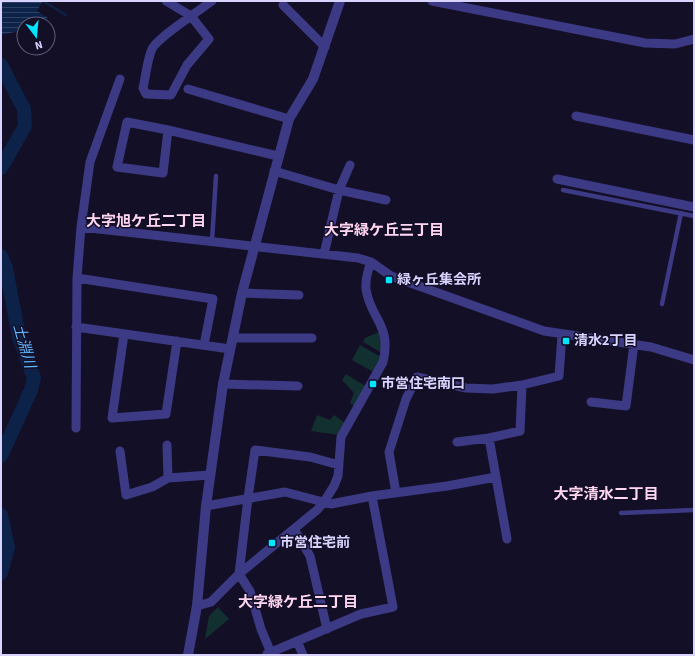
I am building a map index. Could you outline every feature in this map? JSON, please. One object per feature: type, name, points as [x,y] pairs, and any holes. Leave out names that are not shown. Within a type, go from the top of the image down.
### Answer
[{"type":"street","points":[[166,1],[191,16],[209,39],[187,64],[171,95],[146,94],[143,88],[152,48],[180,23],[191,16],[212,1]]},
{"type":"street","points":[[188,655],[197,606],[206,506],[223,384],[230,349],[234,338],[242,293],[289,119],[312,79],[325,47],[340,1]]},
{"type":"street","points":[[432,1],[645,43],[675,44],[693,38]]},
{"type":"street","points":[[283,5],[325,47]]},
{"type":"street","points":[[76,428],[76,327],[80,227],[90,162],[120,79]]},
{"type":"street","points":[[188,89],[289,119]]},
{"type":"street","points":[[576,116],[694,140]]},
{"type":"street","points":[[168,130],[163,173],[117,167],[128,122],[168,130],[278,156]]},
{"type":"street","points":[[324,254],[339,190],[350,165]]},
{"type":"street","points":[[274,171],[339,190],[386,200]]},
{"type":"street","points":[[557,179],[694,207]]},
{"type":"street","points":[[80,227],[358,258],[371,262],[391,276],[544,331],[562,335],[634,344],[694,360]]},
{"type":"street","points":[[197,606],[211,602],[239,574],[294,529],[324,502],[334,486],[339,465],[341,437],[383,362],[385,352],[385,340],[382,326],[370,302],[366,289],[366,276],[371,262]]},
{"type":"street","points":[[77,278],[213,298],[204,345]]},
{"type":"street","points":[[242,293],[300,294]]},
{"type":"street","points":[[76,327],[230,349]]},
{"type":"street","points":[[124,334],[112,418],[166,414],[176,341]]},
{"type":"street","points":[[396,493],[390,452],[406,399],[417,377],[466,388],[493,389],[522,385],[559,376],[562,335]]},
{"type":"street","points":[[234,338],[312,338]]},
{"type":"street","points":[[591,402],[626,406],[634,344]]},
{"type":"street","points":[[223,384],[298,386]]},
{"type":"street","points":[[456,442],[489,438],[520,431],[522,385]]},
{"type":"street","points":[[489,438],[507,539]]},
{"type":"street","points":[[167,445],[168,478]]},
{"type":"street","points":[[339,465],[310,457],[255,450],[239,574],[250,591],[269,654],[361,614],[393,608],[372,496]]},
{"type":"street","points":[[120,451],[126,495],[152,487],[168,478],[210,475]]},
{"type":"street","points":[[206,506],[285,492],[331,504],[372,496],[496,477]]},
{"type":"street","points":[[294,529],[310,556],[327,628]]},
{"type":"street","points":[[297,642],[303,655]]},
{"type":"lane","points":[[212,241],[216,176]]},
{"type":"lane","points":[[563,190],[694,216]]},
{"type":"lane","points":[[662,304],[681,213]]},
{"type":"lane","points":[[621,513],[694,510]]},
{"type":"green space","points":[[381,331],[382,353],[363,342],[365,338]]},
{"type":"green space","points":[[360,345],[381,357],[375,373],[352,360]]},
{"type":"green space","points":[[346,374],[367,387],[356,408],[350,403],[354,393],[342,380]]},
{"type":"green space","points":[[317,415],[330,420],[334,415],[345,423],[339,435],[311,431]]},
{"type":"green space","points":[[218,607],[229,619],[205,639],[209,616]]},
{"type":"water","points":[[1,1],[43,1],[37,11],[45,16],[16,16],[16,32],[1,35]]},
{"type":"waterway","points":[[43,1],[66,15]]},
{"type":"waterway","name":"土淵川","points":[[1,65],[24,109],[25,126],[1,168]]},
{"type":"waterway","name":"土淵川","points":[[1,256],[6,268],[19,337],[34,378],[31,390],[1,456]]},
{"type":"waterway","name":"土淵川","points":[[1,515],[8,547],[1,573]]},
{"type":"place","name":"緑ヶ丘集会所","points":[[389,280]]},
{"type":"place","name":"清水2丁目","points":[[566,341]]},
{"type":"place","name":"市営住宅南口","points":[[373,384]]},
{"type":"place","name":"市営住宅前","points":[[272,543]]},
{"type":"district","name":"大字旭ケ丘二丁目","points":[[146,221]]},
{"type":"district","name":"大字緑ケ丘三丁目","points":[[384,230]]},
{"type":"district","name":"大字清水二丁目","points":[[606,494]]},
{"type":"district","name":"大字緑ケ丘二丁目","points":[[298,602]]}]
